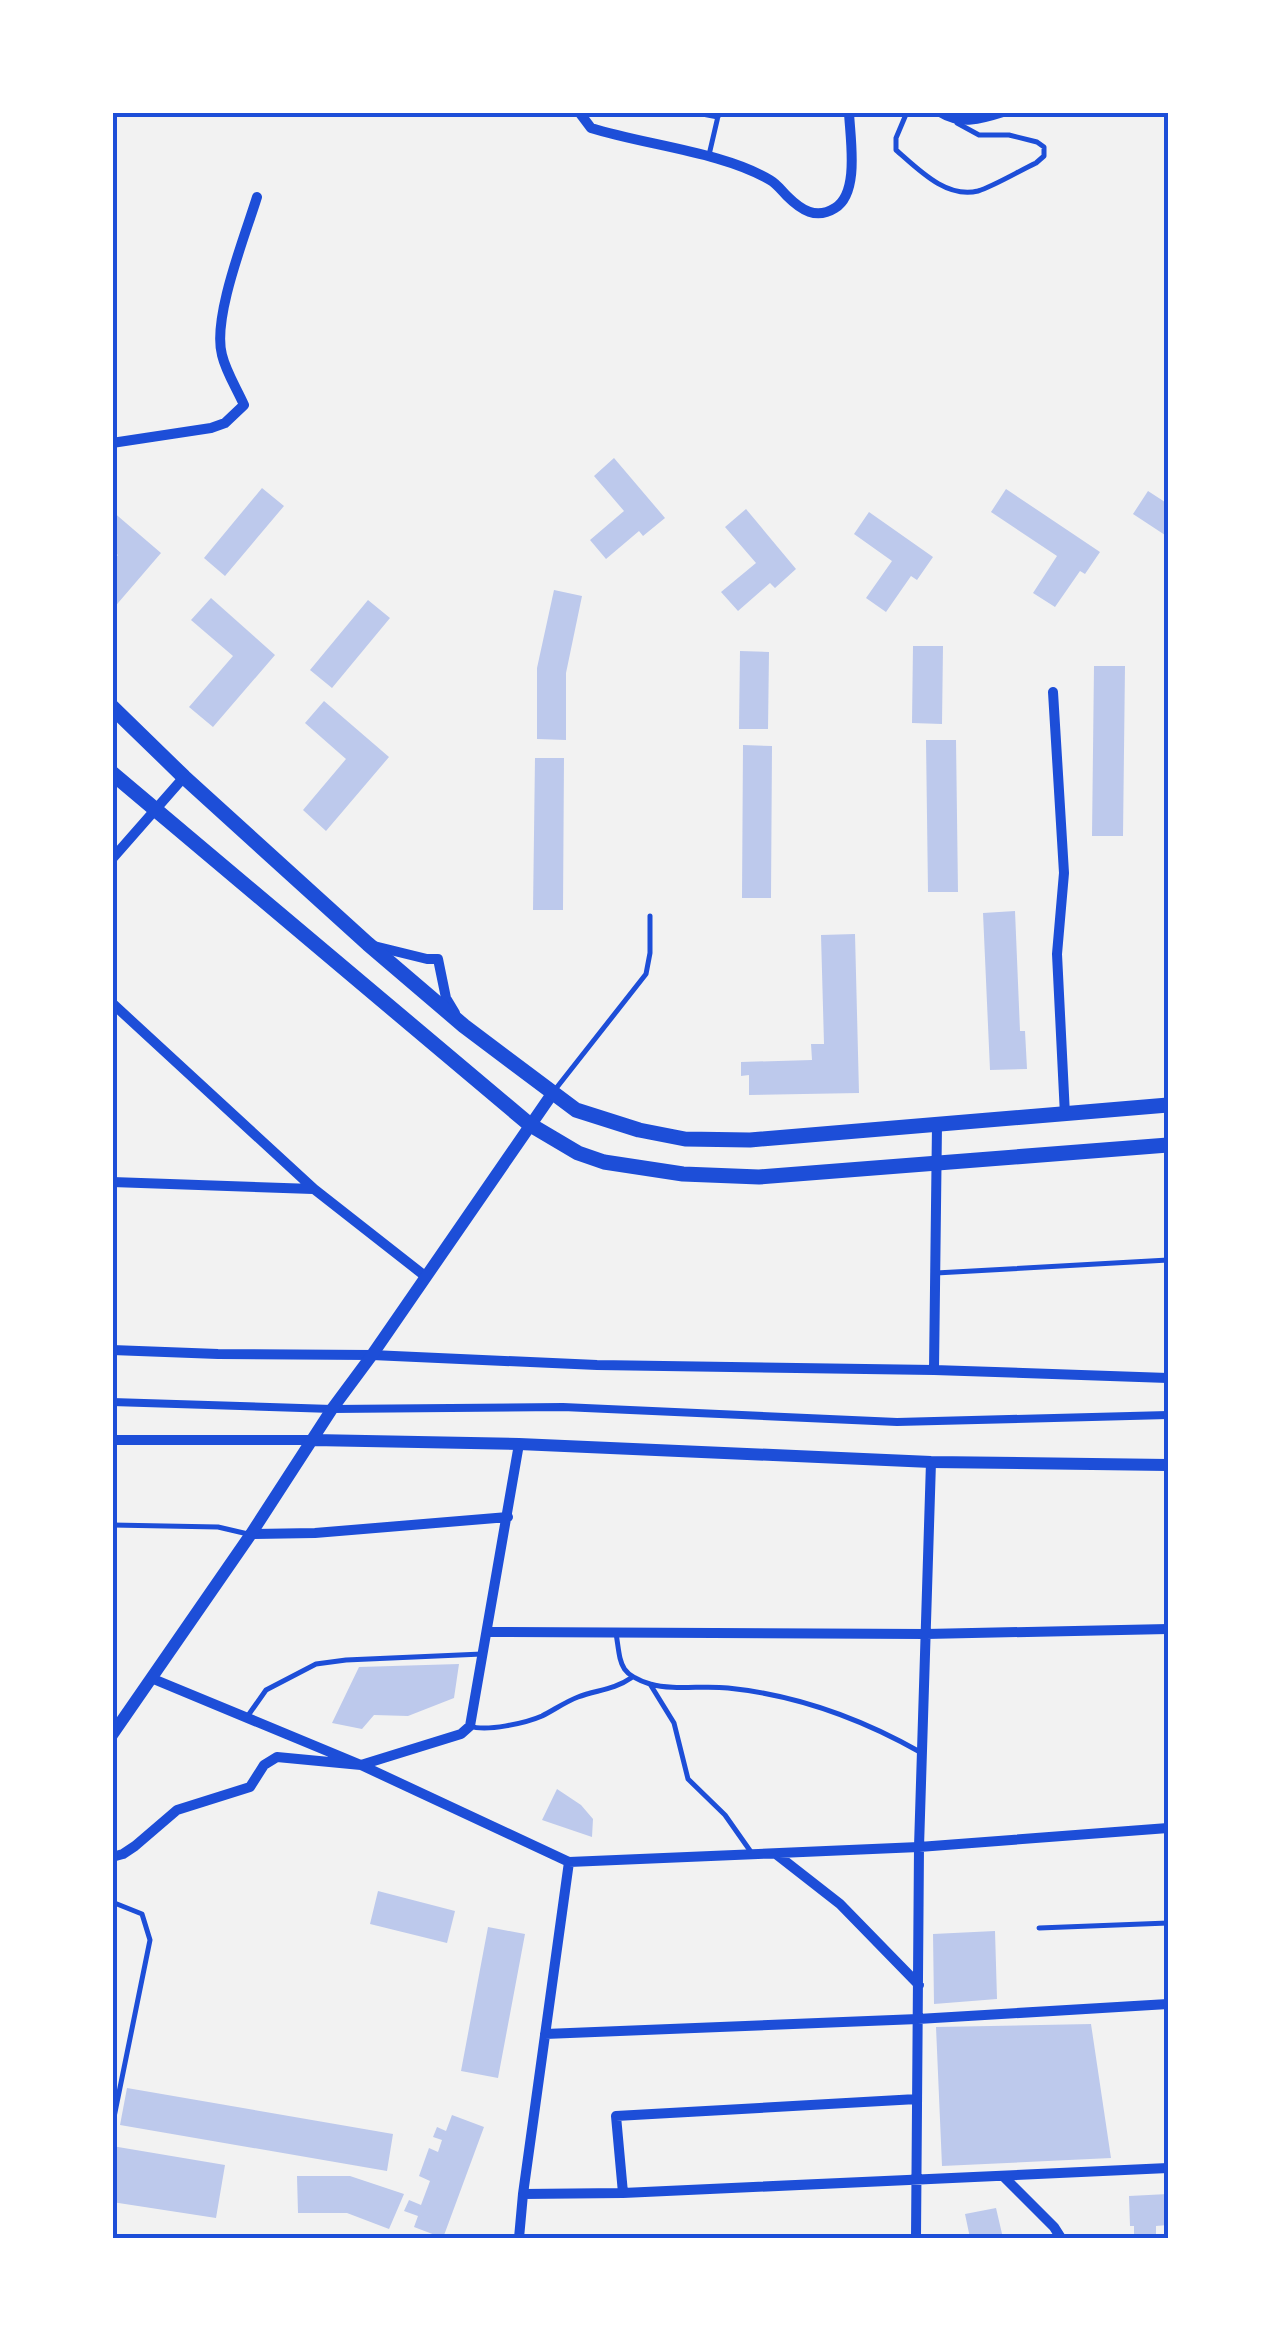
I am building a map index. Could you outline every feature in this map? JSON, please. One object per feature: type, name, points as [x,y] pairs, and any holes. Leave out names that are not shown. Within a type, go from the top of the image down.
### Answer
[{"type":"main road","points":[[112,707],[368,944],[464,1026],[576,1110],[639,1130],[685,1139],[750,1140],[1168,1105]]},
{"type":"main road","points":[[112,773],[529,1124],[604,1162],[683,1174],[759,1178],[1168,1145]]},
{"type":"street","points":[[578,112],[590,128],[728,163],[774,182],[798,208],[812,214],[839,207],[851,182],[849,112]]},
{"type":"street","points":[[944,115],[972,121],[1002,112]]},
{"type":"street","points":[[112,443],[211,428],[225,423],[244,406],[222,356],[219,336],[256,197]]},
{"type":"street","points":[[1053,692],[1064,873],[1057,954],[1064,1114]]},
{"type":"street","points":[[112,859],[184,777]]},
{"type":"street","points":[[368,944],[438,958],[446,998],[464,1026]]},
{"type":"street","points":[[112,1003],[314,1189],[426,1276]]},
{"type":"street","points":[[112,1736],[332,1409],[552,1094]]},
{"type":"street","points":[[934,1370],[936,1125]]},
{"type":"street","points":[[112,1182],[314,1189]]},
{"type":"street","points":[[112,1350],[1168,1378]]},
{"type":"street","points":[[112,1402],[332,1409],[562,1407],[896,1422],[1168,1415]]},
{"type":"street","points":[[112,1440],[520,1444],[930,1462],[1168,1465]]},
{"type":"street","points":[[112,1857],[135,1846],[177,1810],[250,1787],[264,1766],[277,1757],[361,1765],[466,1730],[520,1444]]},
{"type":"street","points":[[916,2238],[920,1847],[930,1462]]},
{"type":"street","points":[[251,1534],[508,1517]]},
{"type":"street","points":[[487,1632],[926,1634],[1168,1629]]},
{"type":"street","points":[[152,1678],[361,1765],[569,1862],[920,1847],[1168,1828]]},
{"type":"street","points":[[775,1853],[840,1904],[918,1985]]},
{"type":"street","points":[[519,2238],[569,1862]]},
{"type":"street","points":[[545,2034],[1168,2004]]},
{"type":"street","points":[[623,2192],[616,2116],[917,2099]]},
{"type":"street","points":[[523,2194],[1168,2168]]},
{"type":"street","points":[[1004,2176],[1060,2238]]},
{"type":"lane","points":[[692,112],[718,115],[709,158]]},
{"type":"lane","points":[[907,112],[896,138],[896,150],[944,188],[959,192],[979,190],[1044,156],[1044,147],[1037,142],[1009,134],[979,135],[944,115]]},
{"type":"lane","points":[[552,1094],[646,974],[650,916]]},
{"type":"lane","points":[[936,1273],[1168,1260]]},
{"type":"lane","points":[[112,1524],[218,1526],[251,1534]]},
{"type":"lane","points":[[616,1633],[622,1668],[630,1678],[662,1687],[726,1688],[770,1694],[847,1715],[922,1753]]},
{"type":"lane","points":[[246,1717],[266,1690],[316,1664],[482,1654]]},
{"type":"lane","points":[[466,1730],[538,1718],[579,1696],[620,1686],[630,1678]]},
{"type":"lane","points":[[650,1684],[674,1724],[688,1779],[725,1815],[752,1854]]},
{"type":"lane","points":[[112,1902],[142,1914],[150,1940],[112,2128]]},
{"type":"lane","points":[[1040,1928],[1168,1923]]},
{"type":"building","points":[[614,458],[665,518],[643,536],[639,531],[606,559],[590,540],[624,511],[594,476]]},
{"type":"building","points":[[262,488],[284,506],[225,576],[204,558]]},
{"type":"building","points":[[1006,489],[1100,552],[1085,574],[1080,571],[1055,607],[1033,593],[1057,556],[991,512]]},
{"type":"building","points":[[1148,491],[1168,504],[1168,537],[1133,514]]},
{"type":"building","points":[[746,509],[796,569],[775,588],[770,583],[738,611],[721,592],[756,563],[725,527]]},
{"type":"building","points":[[112,511],[161,553],[112,610],[112,562],[118,555],[112,550]]},
{"type":"building","points":[[869,512],[933,557],[917,580],[911,576],[886,612],[866,598],[892,561],[854,534]]},
{"type":"building","points":[[554,590],[582,596],[566,673],[566,740],[537,739],[537,668]]},
{"type":"building","points":[[211,598],[275,655],[213,727],[189,707],[233,656],[191,620]]},
{"type":"building","points":[[368,600],[390,618],[332,688],[310,670]]},
{"type":"building","points":[[913,646],[943,646],[942,724],[912,723]]},
{"type":"building","points":[[740,651],[769,652],[768,729],[739,729]]},
{"type":"building","points":[[1094,666],[1125,666],[1123,836],[1092,836]]},
{"type":"building","points":[[324,701],[389,757],[326,831],[303,810],[346,759],[305,723]]},
{"type":"building","points":[[926,740],[956,740],[958,892],[928,892]]},
{"type":"building","points":[[743,745],[772,746],[771,898],[742,898]]},
{"type":"building","points":[[535,758],[564,758],[563,910],[533,910]]},
{"type":"building","points":[[1015,911],[1020,1031],[1025,1031],[1027,1069],[990,1070],[983,913]]},
{"type":"building","points":[[855,934],[859,1093],[749,1095],[749,1075],[741,1076],[741,1062],[812,1060],[811,1044],[824,1044],[821,935]]},
{"type":"building","points":[[459,1664],[454,1698],[408,1716],[374,1715],[362,1729],[332,1723],[359,1667]]},
{"type":"building","points":[[557,1789],[581,1805],[593,1819],[592,1837],[542,1820]]},
{"type":"building","points":[[378,1891],[455,1911],[447,1943],[370,1924]]},
{"type":"building","points":[[488,1927],[525,1934],[498,2078],[461,2071]]},
{"type":"building","points":[[995,1931],[997,1999],[934,2004],[933,1934]]},
{"type":"building","points":[[1091,2024],[1111,2158],[942,2166],[936,2027]]},
{"type":"building","points":[[127,2088],[393,2134],[387,2171],[120,2125]]},
{"type":"building","points":[[452,2115],[484,2127],[443,2238],[414,2227],[418,2216],[404,2211],[409,2200],[421,2205],[430,2181],[419,2176],[429,2148],[438,2152],[442,2140],[433,2137],[437,2127],[446,2131]]},
{"type":"building","points":[[112,2146],[225,2165],[216,2218],[112,2202]]},
{"type":"building","points":[[297,2176],[350,2176],[404,2194],[389,2229],[347,2213],[298,2213]]},
{"type":"building","points":[[1168,2194],[1168,2225],[1156,2226],[1156,2238],[1134,2238],[1129,2196]]},
{"type":"building","points":[[996,2208],[1003,2238],[970,2238],[965,2214]]}]
